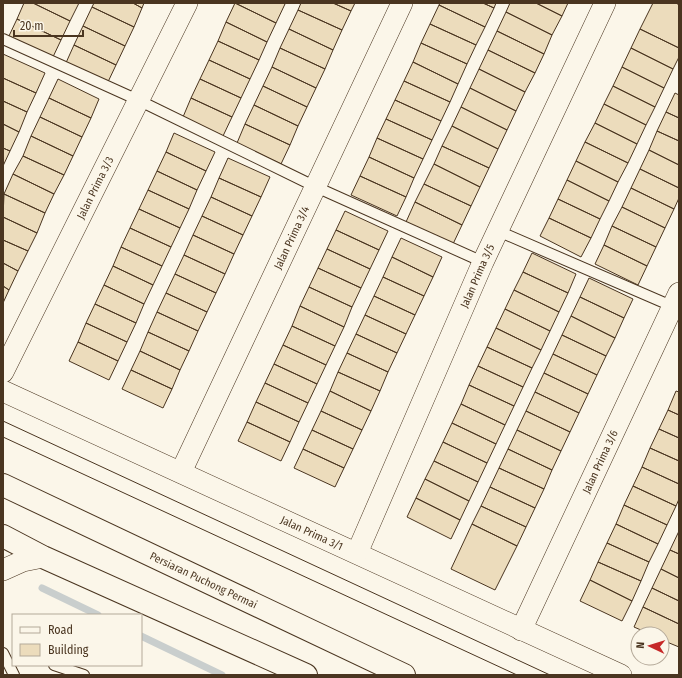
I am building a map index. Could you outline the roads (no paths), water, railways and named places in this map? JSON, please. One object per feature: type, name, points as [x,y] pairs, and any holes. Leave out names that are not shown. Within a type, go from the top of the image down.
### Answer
[{"type":"main road","name":"Persiaran Puchong Permai","points":[[3,485],[404,675]]},
{"type":"main road","points":[[3,536],[43,558],[306,675]]},
{"type":"street","name":"Jalan Prima 3/3","points":[[3,372],[186,3]]},
{"type":"street","name":"Jalan Prima 3/4","points":[[181,472],[402,3]]},
{"type":"street","name":"Jalan Prima 3/5","points":[[357,553],[483,262],[605,3]]},
{"type":"street","name":"Jalan Prima 3/6","points":[[521,630],[677,303]]},
{"type":"street","name":"Jalan Prima 3/1","points":[[3,391],[621,675]]},
{"type":"street","points":[[3,570],[23,561],[43,558]]},
{"type":"lane","points":[[3,39],[138,100],[316,187],[483,262]]},
{"type":"lane","points":[[498,231],[677,303]]},
{"type":"lane","points":[[7,655],[14,675]]},
{"type":"lane","points":[[57,666],[84,675]]},
{"type":"waterway","points":[[42,588],[96,614]]},
{"type":"waterway","points":[[142,636],[222,675]]},
{"type":"tram line","points":[[3,421],[550,675]]},
{"type":"tram line","points":[[3,437],[517,675]]}]
